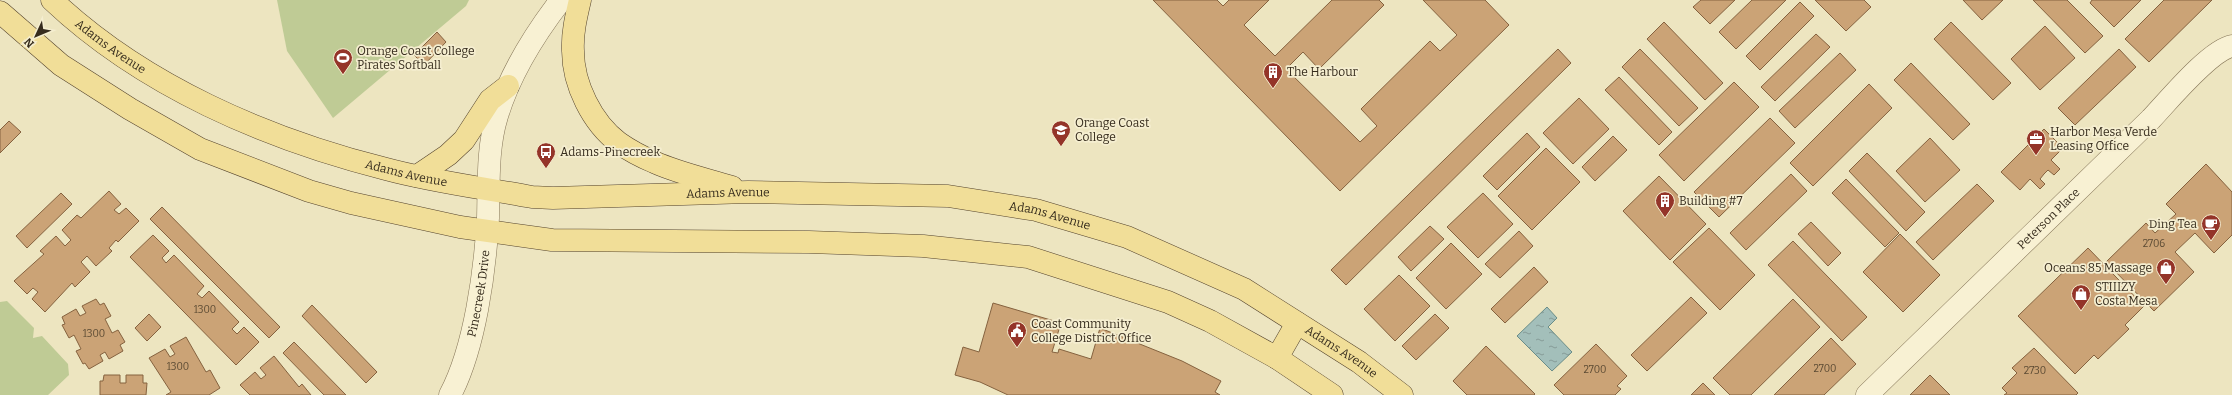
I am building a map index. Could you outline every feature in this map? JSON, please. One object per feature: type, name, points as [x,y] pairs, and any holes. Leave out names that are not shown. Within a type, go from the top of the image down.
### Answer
[{"type":"main road","name":"Adams Avenue","points":[[52,0],[99,39],[173,86],[213,107],[262,128],[325,152],[387,170],[532,197],[553,198],[748,192],[948,196],[1036,210],[1127,237],[1244,289],[1359,362],[1402,395]]},
{"type":"main road","points":[[580,0],[574,26],[572,52],[578,84],[593,113],[604,129],[619,143],[654,163],[748,192]]},
{"type":"main road","points":[[0,12],[61,65],[130,109],[200,149],[309,191],[351,204],[487,231],[552,240],[809,242],[923,246],[1028,258],[1168,302],[1210,321],[1277,358],[1332,395]]},
{"type":"main road","points":[[417,176],[448,155],[464,140],[490,100],[508,86]]},
{"type":"main road","points":[[1277,358],[1297,323]]},
{"type":"street","name":"Pinecreek Drive","points":[[450,395],[460,376],[480,295],[487,231],[491,154],[497,117],[508,86],[537,31],[561,0]]},
{"type":"street","name":"Peterson Place","points":[[1867,395],[2151,119],[2197,71],[2225,47],[2232,46]]},
{"type":"green space","name":"Orange Coast College Pirates Softball","points":[[277,0],[469,0],[466,6],[333,118],[287,51]]},
{"type":"green space","points":[[7,301],[34,328],[33,338],[42,336],[68,364],[69,375],[48,395],[0,395],[0,302]]},
{"type":"water","points":[[1547,307],[1557,318],[1548,327],[1572,352],[1552,371],[1517,336]]},
{"type":"building","name":"The Harbour","points":[[1153,0],[1217,0],[1223,6],[1229,0],[1269,0],[1244,25],[1275,56],[1332,0],[1379,0],[1384,5],[1319,69],[1303,52],[1286,69],[1360,142],[1377,126],[1361,109],[1430,41],[1440,51],[1457,35],[1423,0],[1485,0],[1509,25],[1340,191]]},
{"type":"building","points":[[1701,0],[1735,0],[1710,24],[1693,7]]},
{"type":"building","points":[[1752,0],[1786,0],[1736,49],[1719,32]]},
{"type":"building","points":[[1815,0],[1864,0],[1871,7],[1846,31]]},
{"type":"building","points":[[1963,0],[2003,0],[1982,20]]},
{"type":"building","points":[[2033,0],[2067,0],[2103,36],[2085,53]]},
{"type":"building","points":[[2092,0],[2141,0],[2114,27],[2090,3]]},
{"type":"building","points":[[2164,0],[2212,0],[2149,62],[2125,39]]},
{"type":"building","points":[[1800,2],[1814,16],[1760,70],[1746,56]]},
{"type":"building","points":[[1664,22],[1723,83],[1705,100],[1647,39]]},
{"type":"building","points":[[1951,22],[2011,83],[1993,100],[1934,39]]},
{"type":"building","points":[[2045,26],[2075,58],[2040,90],[2011,59]]},
{"type":"building","points":[[437,32],[446,42],[424,65],[414,55]]},
{"type":"building","points":[[1816,34],[1830,47],[1775,101],[1761,87]]},
{"type":"building","points":[[1558,49],[1571,63],[1346,285],[1331,270]]},
{"type":"building","points":[[1640,49],[1698,108],[1679,126],[1622,67]]},
{"type":"building","points":[[2119,49],[2136,67],[2075,125],[2058,108]]},
{"type":"building","points":[[1840,53],[1856,70],[1795,128],[1779,111]]},
{"type":"building","points":[[1911,63],[1970,124],[1953,140],[1894,80]]},
{"type":"building","points":[[1619,77],[1672,132],[1659,145],[1605,90]]},
{"type":"building","points":[[1734,82],[1759,107],[1684,181],[1659,155]]},
{"type":"building","points":[[1869,84],[1892,108],[1813,186],[1790,163]]},
{"type":"building","points":[[1579,98],[1609,129],[1573,164],[1543,133]]},
{"type":"building","points":[[1770,118],[1795,143],[1719,217],[1694,192]]},
{"type":"building","points":[[9,121],[21,132],[0,153],[0,130]]},
{"type":"building","name":"Harbor Mesa Verde Leasing Office","points":[[2044,129],[2063,148],[2051,160],[2060,169],[2054,175],[2048,170],[2044,174],[2040,179],[2045,184],[2040,189],[2030,179],[2020,190],[2001,172]]},
{"type":"building","points":[[1527,133],[1540,147],[1497,190],[1483,176]]},
{"type":"building","points":[[1613,136],[1627,150],[1595,181],[1582,167]]},
{"type":"building","points":[[1930,138],[1960,170],[1925,202],[1896,171]]},
{"type":"building","points":[[1546,148],[1580,182],[1532,230],[1498,196]]},
{"type":"building","points":[[1867,153],[1925,212],[1906,231],[1849,171]]},
{"type":"building","points":[[2206,164],[2232,192],[2232,235],[2214,253],[2195,233],[2175,252],[2194,272],[2154,311],[2106,262],[2146,223],[2155,233],[2176,214],[2166,204]]},
{"type":"building","points":[[1791,174],[1807,191],[1746,250],[1730,233]]},
{"type":"building","name":"Building #7","points":[[1659,176],[1706,224],[1670,260],[1623,211]]},
{"type":"building","points":[[1846,179],[1899,233],[1885,247],[1832,193]]},
{"type":"building","points":[[1977,184],[1994,201],[1933,260],[1916,242]]},
{"type":"building","points":[[109,191],[121,204],[114,210],[119,214],[126,208],[139,221],[118,242],[116,240],[109,248],[112,251],[96,266],[87,256],[81,262],[90,272],[75,287],[72,283],[45,312],[32,299],[38,292],[33,288],[27,294],[14,281],[44,254],[40,251],[56,236],[65,246],[71,240],[62,230],[77,215],[81,218]]},
{"type":"building","points":[[61,193],[72,204],[27,248],[16,236]]},
{"type":"building","points":[[1483,193],[1513,224],[1478,258],[1447,227]]},
{"type":"building","points":[[162,207],[280,327],[269,338],[150,219]]},
{"type":"building","points":[[1811,222],[1841,253],[1828,266],[1798,234]]},
{"type":"building","points":[[1430,226],[1444,239],[1411,271],[1398,257]]},
{"type":"building","points":[[1709,228],[1755,275],[1720,310],[1673,262]]},
{"type":"building","points":[[1519,231],[1533,246],[1500,278],[1485,264]]},
{"type":"building","points":[[1900,234],[1940,275],[1903,312],[1863,272]]},
{"type":"building","points":[[153,235],[169,251],[162,258],[166,263],[174,255],[204,286],[197,294],[202,298],[209,291],[239,322],[232,329],[237,334],[244,327],[259,342],[236,365],[130,257]]},
{"type":"building","points":[[1793,241],[1867,317],[1842,341],[1768,265]]},
{"type":"building","points":[[1451,243],[1482,274],[1446,309],[1416,278]]},
{"type":"building","name":"STIIIZY Costa Mesa","points":[[2088,248],[2144,306],[2125,325],[2129,329],[2098,359],[2094,355],[2075,374],[2018,316]]},
{"type":"building","points":[[1534,267],[1548,282],[1505,323],[1491,309]]},
{"type":"building","points":[[1399,275],[1430,306],[1395,341],[1364,309]]},
{"type":"building","points":[[1691,297],[1707,313],[1647,371],[1631,355]]},
{"type":"building","points":[[96,299],[100,305],[104,303],[111,316],[105,319],[112,333],[118,330],[125,342],[120,345],[123,351],[109,359],[105,352],[100,355],[103,361],[89,369],[85,363],[83,364],[76,351],[81,349],[74,335],[69,338],[62,325],[65,324],[62,317],[76,309],[80,316],[86,313],[82,306]]},
{"type":"building","points":[[1793,299],[1820,327],[1751,395],[1730,395],[1713,378]]},
{"type":"building","name":"Coast Community College District Office","points":[[993,303],[1061,323],[1052,352],[1058,353],[1059,349],[1091,359],[1100,328],[1182,361],[1221,381],[1215,392],[1220,395],[1008,395],[980,382],[955,375],[963,347],[979,352]]},
{"type":"building","points":[[312,305],[377,372],[366,383],[302,316]]},
{"type":"building","points":[[149,314],[161,327],[147,341],[135,328]]},
{"type":"building","points":[[1435,314],[1449,328],[1416,360],[1402,346]]},
{"type":"building","points":[[186,337],[206,372],[210,370],[220,388],[209,395],[166,395],[171,392],[149,358],[165,349],[170,357],[175,354],[170,346]]},
{"type":"building","points":[[1831,338],[1856,364],[1824,395],[1774,395]]},
{"type":"building","points":[[294,342],[346,395],[324,395],[283,353]]},
{"type":"building","points":[[1596,344],[1627,376],[1617,386],[1621,389],[1615,395],[1564,395],[1554,385]]},
{"type":"building","points":[[1486,346],[1535,394],[1534,395],[1467,395],[1453,381]]},
{"type":"building","points":[[2034,348],[2078,393],[2076,395],[2004,395],[2007,393],[2002,388],[2017,373],[2012,368]]},
{"type":"building","points":[[274,356],[299,387],[302,384],[311,395],[250,395],[240,385],[255,372],[261,379],[266,375],[260,368]]},
{"type":"building","points":[[104,375],[120,375],[120,383],[126,383],[126,375],[143,375],[143,383],[147,383],[146,395],[100,395],[100,381],[103,381]]},
{"type":"building","points":[[1930,375],[1950,395],[1910,395]]},
{"type":"building","points":[[1703,383],[1715,395],[1691,395]]},
{"type":"place","name":"Orange Coast College Pirates Softball","points":[[343,75]]},
{"type":"place","name":"The Harbour","points":[[1273,89]]},
{"type":"place","name":"Orange Coast College","points":[[1061,147]]},
{"type":"place","name":"Harbor Mesa Verde Leasing Office","points":[[2036,156]]},
{"type":"place","name":"Adams-Pinecreek","points":[[546,169]]},
{"type":"place","name":"Building #7","points":[[1665,218]]},
{"type":"place","name":"Ding Tea","points":[[2211,241]]},
{"type":"place","name":"Oceans 85 Massage","points":[[2166,285]]},
{"type":"place","name":"STIIIZY Costa Mesa","points":[[2081,311]]},
{"type":"place","name":"Coast Community College District Office","points":[[1017,348]]}]
